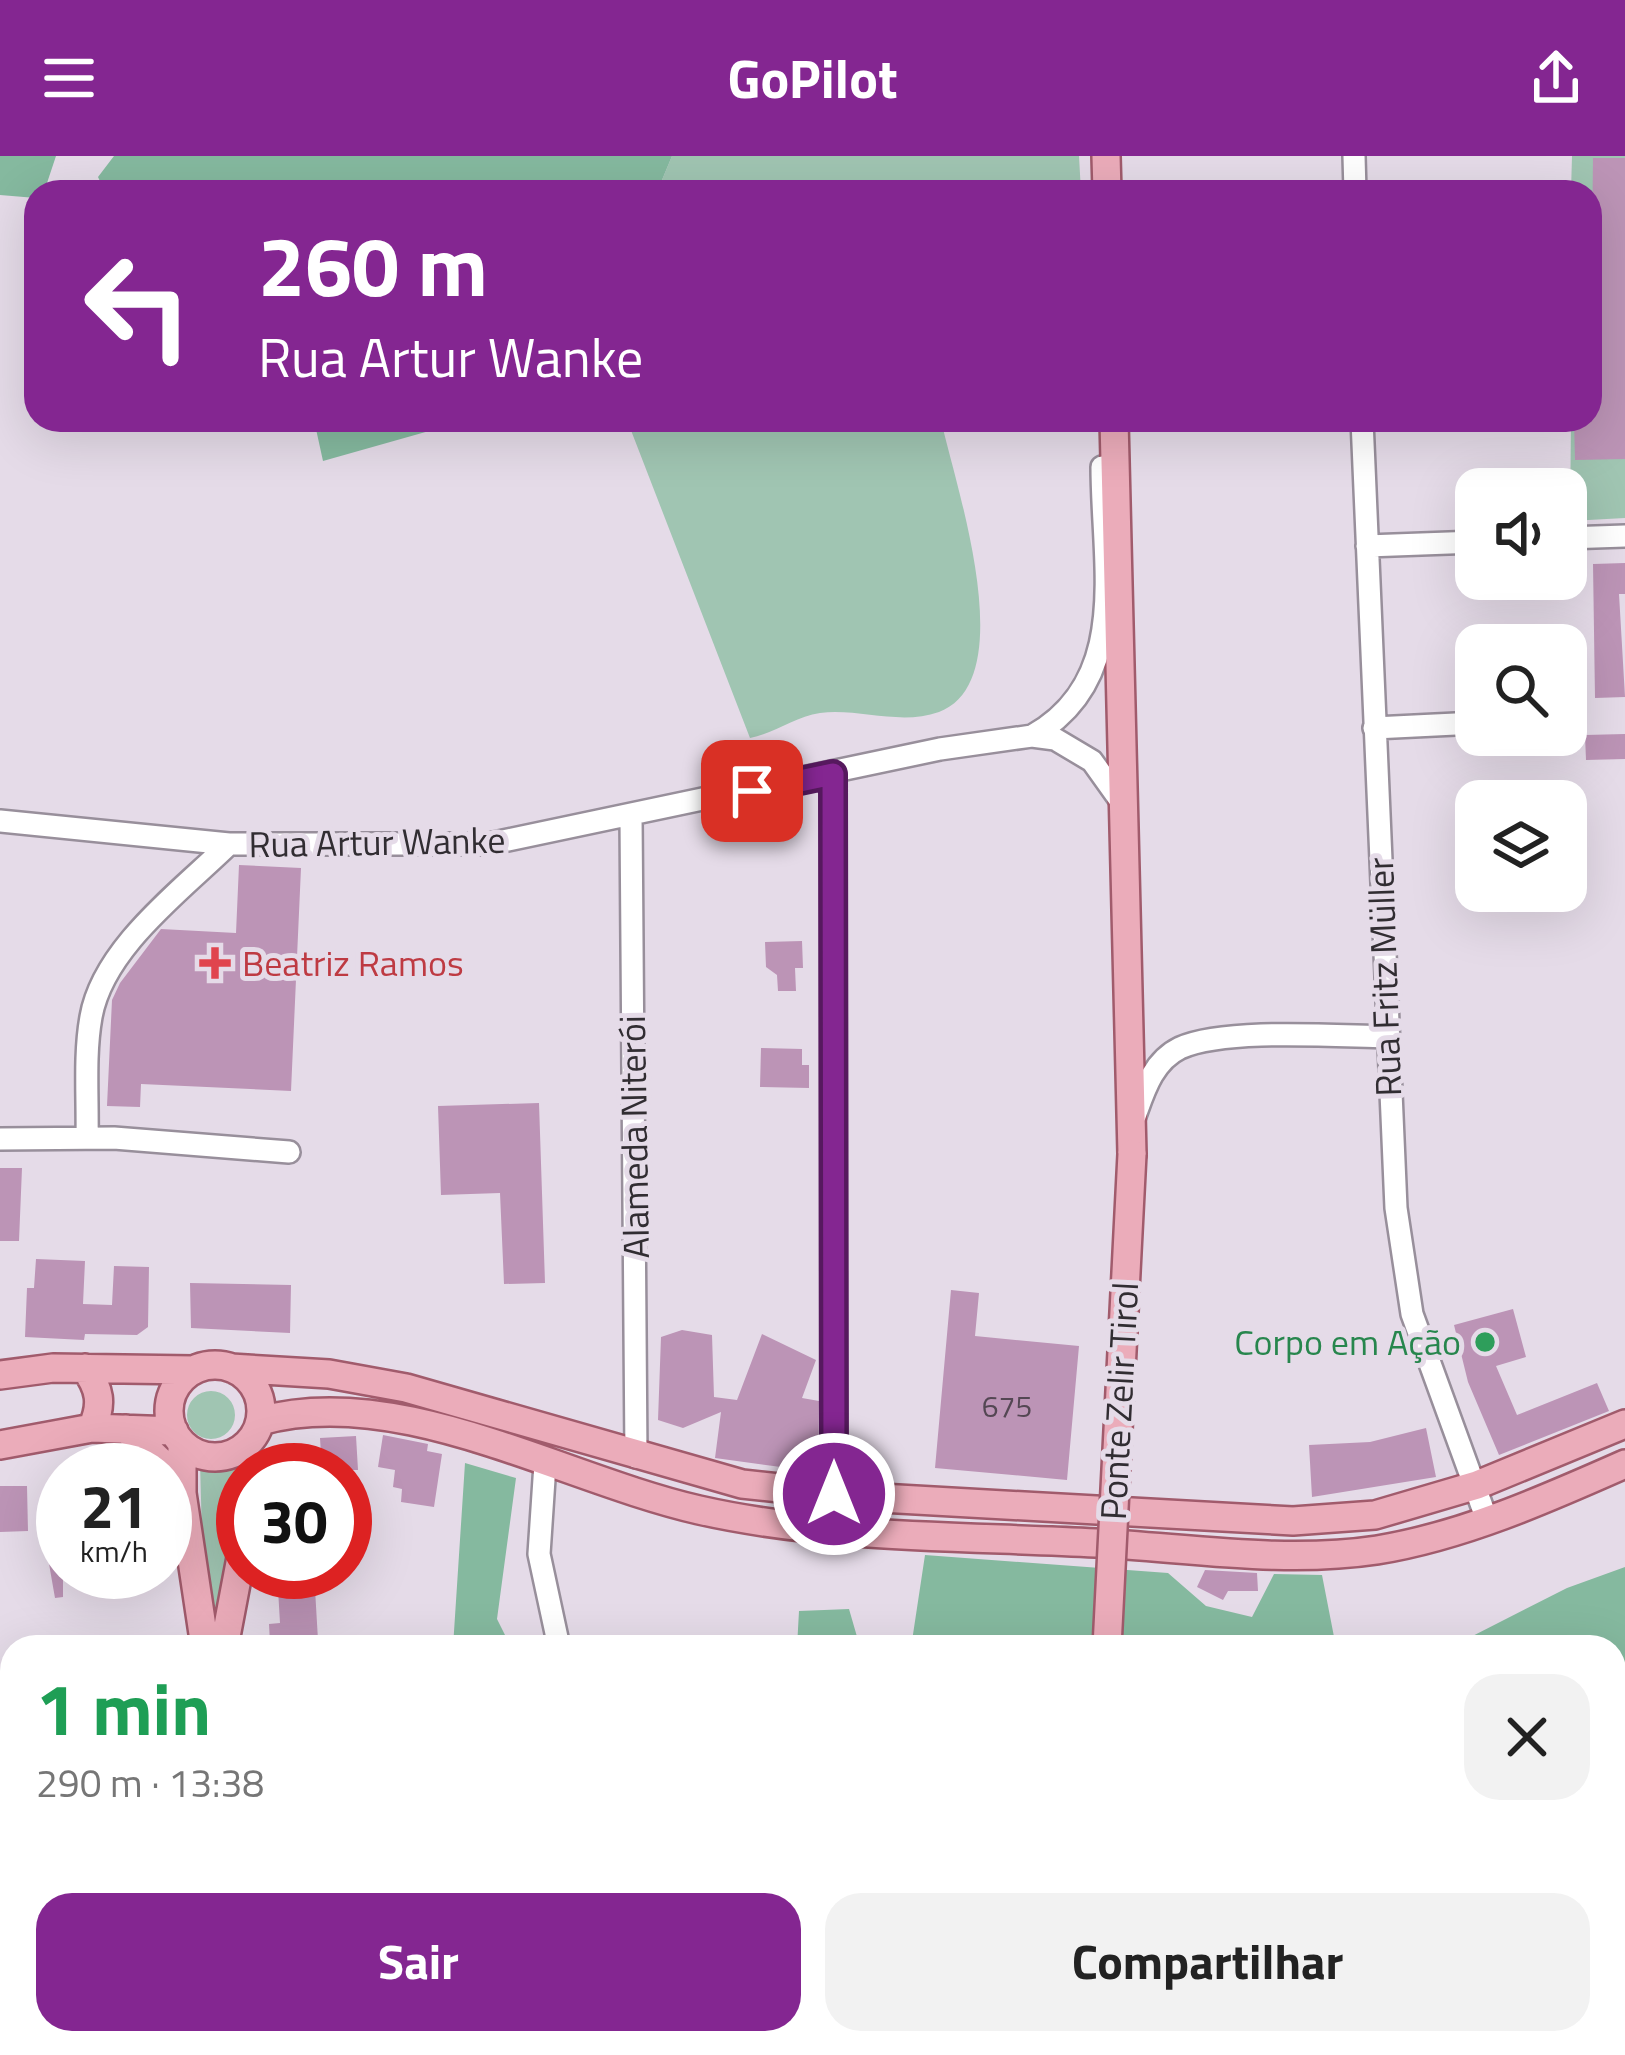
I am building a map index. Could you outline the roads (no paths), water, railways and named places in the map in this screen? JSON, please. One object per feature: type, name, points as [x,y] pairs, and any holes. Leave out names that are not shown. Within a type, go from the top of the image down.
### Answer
[{"type":"main road","name":"Ponte Zelir Tirol","points":[[1108,1635],[1133,1123],[1114,432]]},
{"type":"main road","points":[[0,1375],[85,1368],[194,1370],[212,1365],[329,1374],[457,1401],[726,1481],[834,1494],[1293,1521],[1375,1515],[1477,1485],[1625,1424]]},
{"type":"main road","points":[[85,1368],[98,1385],[100,1411],[92,1428]]},
{"type":"main road","points":[[231,1368],[256,1389],[256,1443]]},
{"type":"main road","points":[[178,1443],[169,1404],[182,1378],[194,1370]]},
{"type":"main road","points":[[453,1434],[457,1401]]},
{"type":"main road","points":[[0,1445],[92,1428],[126,1429],[178,1438],[219,1457],[238,1451],[257,1429],[335,1409],[453,1434],[696,1509],[774,1523],[1269,1555],[1378,1550],[1487,1520],[1625,1464]]},
{"type":"main road","points":[[126,1429],[141,1443]]},
{"type":"main road","points":[[1375,1515],[1378,1550]]},
{"type":"main road","points":[[192,1560],[203,1635]]},
{"type":"main road","points":[[226,1635],[233,1599]]},
{"type":"street","points":[[1032,736],[1076,704],[1103,650],[1103,432]]},
{"type":"street","name":"Rua Fritz Müller","points":[[1362,432],[1385,1037],[1396,1208],[1412,1314],[1487,1520]]},
{"type":"street","points":[[1587,537],[1625,536]]},
{"type":"street","points":[[1367,546],[1455,543]]},
{"type":"street","points":[[1374,728],[1455,724]]},
{"type":"street","name":"Rua Artur Wanke","points":[[0,821],[229,844],[489,844],[940,749],[1032,736],[1055,739],[1092,761],[1126,811]]},
{"type":"street","points":[[833,774],[834,1494]]},
{"type":"street","name":"Alameda Niterói","points":[[631,816],[636,1457]]},
{"type":"street","points":[[87,1138],[88,1039],[97,995],[139,933],[229,844]]},
{"type":"street","points":[[1133,1123],[1149,1079],[1180,1048],[1283,1036],[1385,1037]]},
{"type":"street","points":[[0,1138],[87,1138],[289,1152]]},
{"type":"street","points":[[1112,1511],[1129,1161]]},
{"type":"street","points":[[544,1464],[539,1554],[556,1635]]},
{"type":"place","name":"Beatriz Ramos","points":[[215,963]]},
{"type":"place","name":"Corpo em Ação","points":[[1485,1342]]}]
